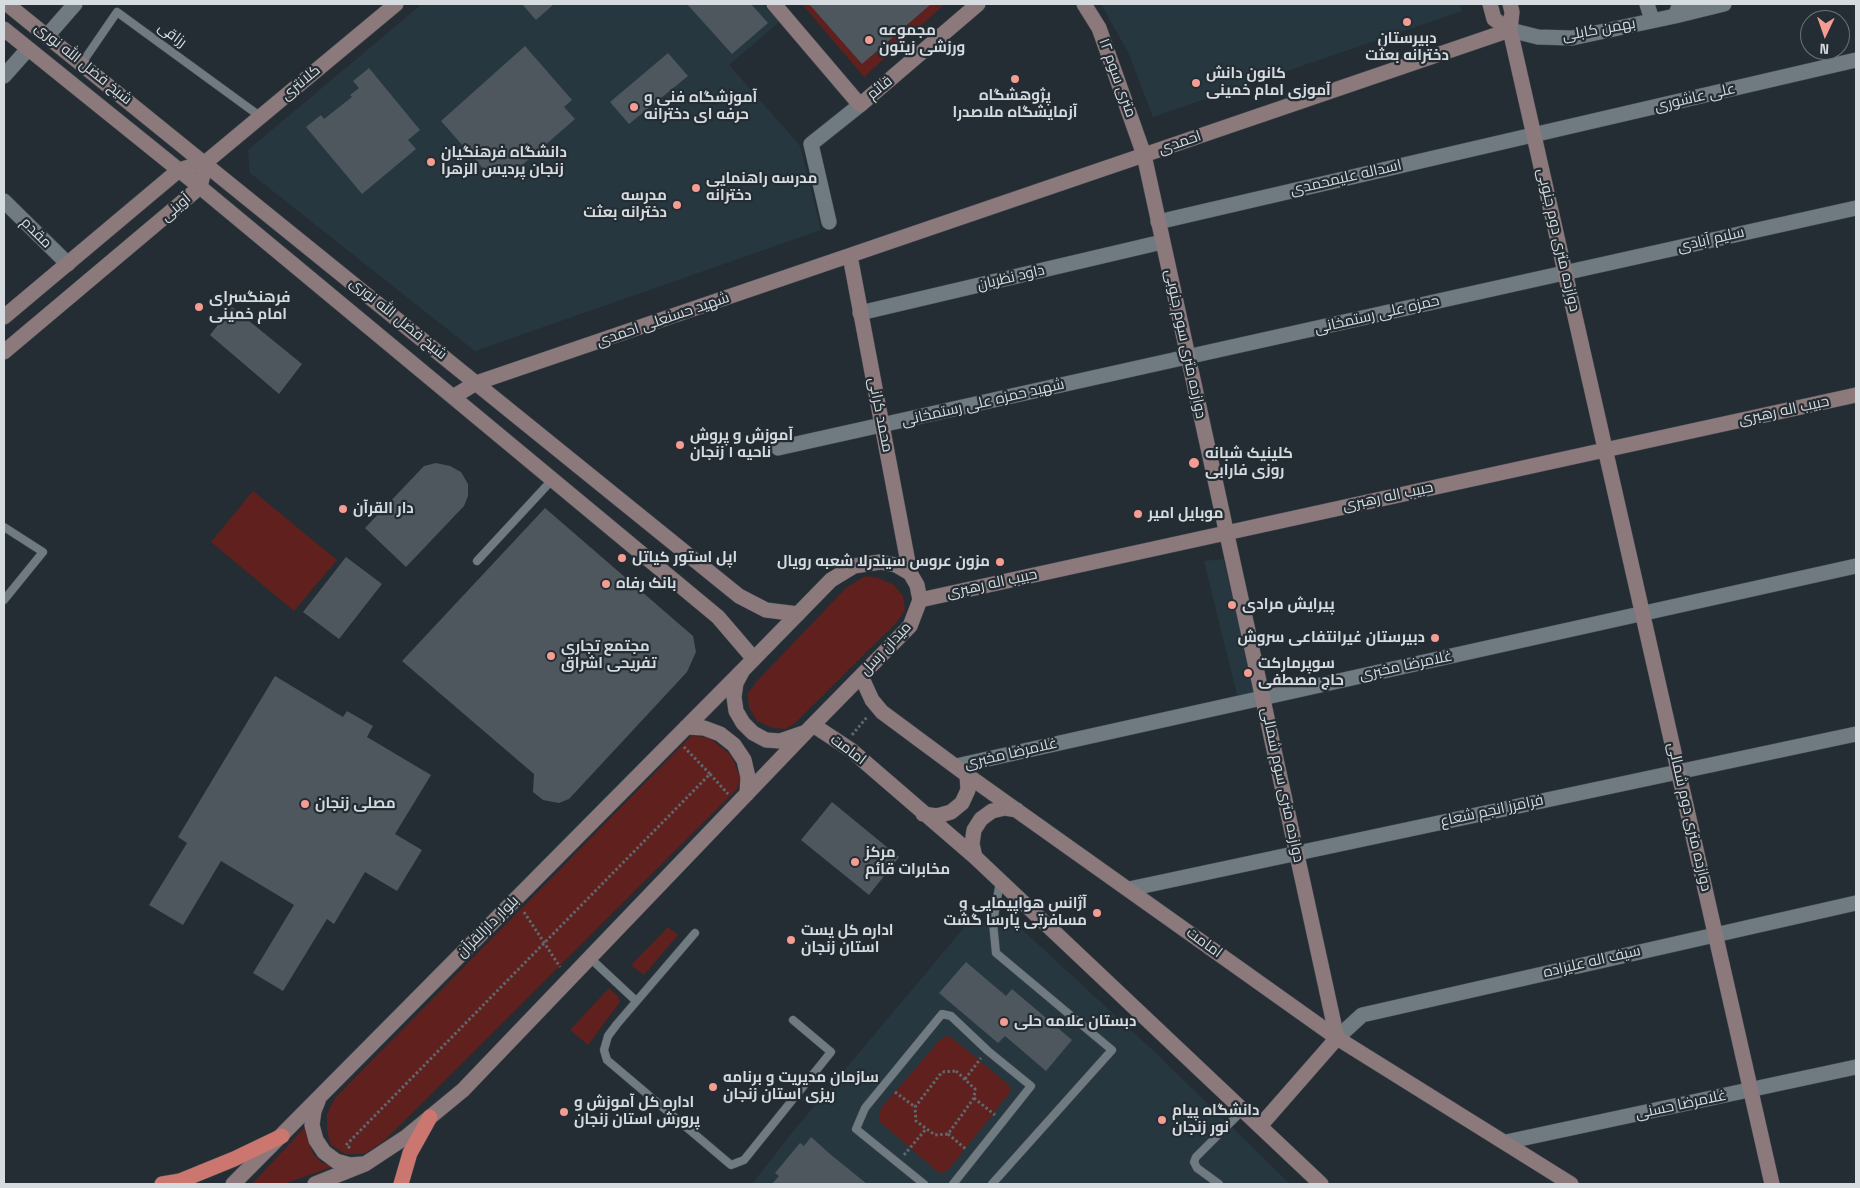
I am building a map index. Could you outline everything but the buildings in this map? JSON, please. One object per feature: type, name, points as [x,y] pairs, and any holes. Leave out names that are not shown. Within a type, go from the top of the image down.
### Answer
[{"type":"highway","points":[[401,1184],[410,1153],[430,1117]]},
{"type":"highway","points":[[162,1184],[180,1180],[225,1163],[282,1136]]},
{"type":"main road","name":"شیخ فضل الله نوری","points":[[7,4],[206,162],[739,596],[766,610],[798,614]]},
{"type":"main road","name":"قائم","points":[[774,4],[860,105],[978,4]]},
{"type":"main road","name":"۱۲ متری سوم","points":[[1084,4],[1099,28],[1144,155]]},
{"type":"main road","points":[[1490,4],[1494,19],[1510,30]]},
{"type":"main road","name":"دوازده متری دوم جنوبی","points":[[1510,4],[1512,12],[1510,30],[1606,450]]},
{"type":"main road","name":"کلانتری","points":[[206,162],[393,5]]},
{"type":"main road","name":"شیخ فضل الله نوری","points":[[4,30],[200,187],[718,617],[754,658]]},
{"type":"main road","name":"احمدی","points":[[850,256],[1510,30]]},
{"type":"main road","name":"دوازده متری سوم جنوبی","points":[[1144,155],[1226,533]]},
{"type":"main road","name":"آوینی","points":[[4,317],[179,170],[206,162]]},
{"type":"main road","name":"آوینی","points":[[4,352],[200,187],[206,162]]},
{"type":"main road","name":"محمد کرانی","points":[[850,256],[910,573]]},
{"type":"main road","name":"شهید حسنعلی احمدی","points":[[453,397],[476,383],[850,256]]},
{"type":"main road","name":"حبیب اله رهبری","points":[[920,600],[1856,395]]},
{"type":"main road","name":"دوازده متری دوم شمالی","points":[[1606,450],[1772,1184]]},
{"type":"main road","name":"دوازده متری سوم شمالی","points":[[1226,533],[1337,1038]]},
{"type":"main road","name":"میدان رسل","points":[[910,573],[896,565],[880,562],[854,566],[831,580],[743,670],[736,683],[734,697],[739,717],[753,733],[766,740],[780,741],[810,728],[910,626],[920,600]]},
{"type":"main road","points":[[910,573],[917,585],[920,600]]},
{"type":"main road","name":"بلوار دارالقرآن","points":[[233,1184],[743,670]]},
{"type":"main road","name":"امامت","points":[[861,676],[876,705],[896,724],[961,771],[1019,810],[1337,1038],[1571,1184]]},
{"type":"main road","points":[[681,733],[704,728],[720,734],[734,745],[744,760],[748,777],[742,799]]},
{"type":"main road","points":[[315,1184],[365,1164],[406,1137],[463,1090],[810,728]]},
{"type":"main road","name":"امامت","points":[[810,728],[843,745],[975,857],[1321,1184]]},
{"type":"main road","points":[[923,814],[937,816],[951,812],[962,803],[968,790],[961,771]]},
{"type":"main road","points":[[975,857],[973,837],[981,819],[992,811],[1005,808],[1019,810]]},
{"type":"main road","points":[[1260,1126],[1337,1038]]},
{"type":"main road","points":[[320,1097],[314,1110],[312,1125],[316,1140],[324,1152],[336,1161],[350,1165],[365,1164]]},
{"type":"street","points":[[47,36],[75,4]]},
{"type":"street","points":[[1647,4],[1652,20]]},
{"type":"street","name":"بهمن کابلی","points":[[1510,30],[1538,37],[1572,38],[1652,20],[1677,10],[1724,4]]},
{"type":"street","points":[[4,76],[28,49]]},
{"type":"street","name":"علی عاشوری","points":[[1534,135],[1856,60]]},
{"type":"street","points":[[829,222],[811,144],[860,105]]},
{"type":"street","name":"اسداله علیمحمدی","points":[[1158,222],[1534,135]]},
{"type":"street","name":"مقدم","points":[[4,201],[68,264]]},
{"type":"street","name":"سلیم آبادی","points":[[1566,273],[1856,208]]},
{"type":"street","name":"داود نظریان","points":[[860,313],[1162,242]]},
{"type":"street","name":"حمزه علی رستمخانی","points":[[1188,357],[1566,273]]},
{"type":"street","name":"شهید حمزه علی رستمخانی","points":[[778,448],[1188,357]]},
{"type":"street","name":"غلامرضا مخبری","points":[[961,771],[1262,698],[1856,566]]},
{"type":"street","name":"فرامرز انجم شعاع","points":[[1129,889],[1856,734]]},
{"type":"street","name":"سیف اله علیزاده","points":[[1337,1038],[1362,1015],[1856,903]]},
{"type":"street","name":"غلامرضا حسنی","points":[[1506,1142],[1856,1068]]},
{"type":"lane","name":"رزاقی","points":[[82,63],[117,12],[261,117]]},
{"type":"lane","points":[[477,562],[552,480]]},
{"type":"lane","points":[[4,526],[43,552],[4,600]]},
{"type":"lane","points":[[992,1184],[1112,1050],[996,953],[993,923],[1000,881]]},
{"type":"lane","points":[[695,933],[636,1000],[608,1036],[604,1050],[607,1060],[730,1165],[744,1160],[831,1052],[793,1020]]},
{"type":"lane","points":[[590,958],[636,1000]]},
{"type":"lane","points":[[924,1184],[856,1130],[865,1108],[942,1014],[951,1016],[988,1051],[1030,1086],[953,1184]]},
{"type":"lane","points":[[1219,1184],[1197,1168],[1194,1162],[1196,1157],[1243,1110]]},
{"type":"path","points":[[843,745],[876,705]]},
{"type":"path","points":[[681,733],[710,774],[742,799]]},
{"type":"path","points":[[365,1164],[346,1144],[710,774]]},
{"type":"path","points":[[516,899],[568,980]]},
{"type":"path","points":[[965,1079],[988,1051]]},
{"type":"path","points":[[948,1134],[974,1098],[974,1089],[956,1071],[942,1072],[915,1106],[916,1121],[935,1135],[948,1134],[974,1156]]},
{"type":"path","points":[[895,1092],[915,1106]]},
{"type":"path","points":[[974,1098],[1002,1122]]},
{"type":"path","points":[[898,1162],[926,1129]]},
{"type":"shaded area","points":[[422,4],[762,4],[779,22],[729,65],[800,146],[821,230],[475,351],[250,173],[248,150]]},
{"type":"shaded area","name":"مجموعه ورزشی زیتون","points":[[802,4],[945,4],[864,77]]},
{"type":"shaded area","name":"کانون دانش آموزی امام خمینی","points":[[1101,4],[1460,4],[1462,11],[1153,117],[1129,54]]},
{"type":"shaded area","points":[[253,491],[337,560],[294,611],[211,542]]},
{"type":"shaded area","points":[[1223,559],[1256,692],[1237,695],[1204,561]]},
{"type":"shaded area","points":[[865,576],[879,578],[894,585],[903,596],[905,610],[897,622],[794,724],[785,729],[773,728],[757,721],[749,707],[748,693],[757,681],[846,588]]},
{"type":"shaded area","points":[[691,736],[708,737],[731,755],[740,777],[737,789],[384,1141],[364,1154],[345,1154],[330,1144],[327,1114],[335,1098]]},
{"type":"shaded area","name":"دبستان علامه حلی","points":[[968,923],[1015,923],[1159,1056],[1290,1184],[752,1184],[795,1129]]},
{"type":"shaded area","points":[[668,927],[678,935],[644,975],[631,965]]},
{"type":"shaded area","points":[[609,988],[618,996],[620,1002],[588,1045],[570,1030]]},
{"type":"shaded area","points":[[947,1036],[951,1037],[1009,1085],[1011,1091],[949,1169],[943,1173],[938,1172],[880,1122],[879,1116],[881,1108],[940,1040]]},
{"type":"shaded area","points":[[308,1124],[308,1138],[313,1154],[322,1163],[334,1166],[284,1184],[252,1184]]},
{"type":"place","name":"دبیرستان دخترانه بعثت","points":[[1407,22]]},
{"type":"place","name":"مجموعه ورزشی زیتون","points":[[869,40]]},
{"type":"place","name":"پژوهشگاه آزمایشگاه ملاصدرا","points":[[1015,79]]},
{"type":"place","name":"کانون دانش آموزی امام خمینی","points":[[1196,83]]},
{"type":"place","name":"آموزشگاه فنی و حرفه ای دخترانه","points":[[634,107]]},
{"type":"place","name":"دانشگاه فرهنگیان زنجان پردیس الزهرا","points":[[431,162]]},
{"type":"place","name":"مدرسه راهنمایی دخترانه","points":[[696,188]]},
{"type":"place","name":"مدرسه دخترانه بعثت","points":[[677,205]]},
{"type":"place","name":"فرهنگسرای امام خمینی","points":[[199,307]]},
{"type":"place","name":"آموزش و پروش ناحیه ۱ زنجان","points":[[680,445]]},
{"type":"place","name":"کلینیک شبانه روزی فارابی","points":[[1194,463]]},
{"type":"place","name":"دار القرآن","points":[[343,509]]},
{"type":"place","name":"موبایل امیر","points":[[1138,514]]},
{"type":"place","name":"اپل استور کیاتل","points":[[622,558]]},
{"type":"place","name":"مزون عروس سیندرلا شعبه رویال","points":[[1000,562]]},
{"type":"place","name":"بانک رفاه","points":[[606,584]]},
{"type":"place","name":"پیرایش مرادی","points":[[1232,605]]},
{"type":"place","name":"دبیرستان غیرانتفاعی سروش","points":[[1435,638]]},
{"type":"place","name":"مجتمع تجاری تفریحی اشراق","points":[[551,656]]},
{"type":"place","name":"سوپرمارکت حاج مصطفی","points":[[1248,673]]},
{"type":"place","name":"مصلی زنجان","points":[[305,804]]},
{"type":"place","name":"مرکز مخابرات قائم","points":[[855,862]]},
{"type":"place","name":"آژانس هواپیمایی و مسافرتی پارسا گشت","points":[[1097,913]]},
{"type":"place","name":"اداره کل پست استان زنجان","points":[[791,940]]},
{"type":"place","name":"دبستان علامه حلی","points":[[1004,1022]]},
{"type":"place","name":"سازمان مدیریت و برنامه ریزی استان زنجان","points":[[713,1087]]},
{"type":"place","name":"اداره کل آموزش و پرورش استان زنجان","points":[[564,1112]]},
{"type":"place","name":"دانشگاه پیام نور زنجان","points":[[1162,1120]]}]
